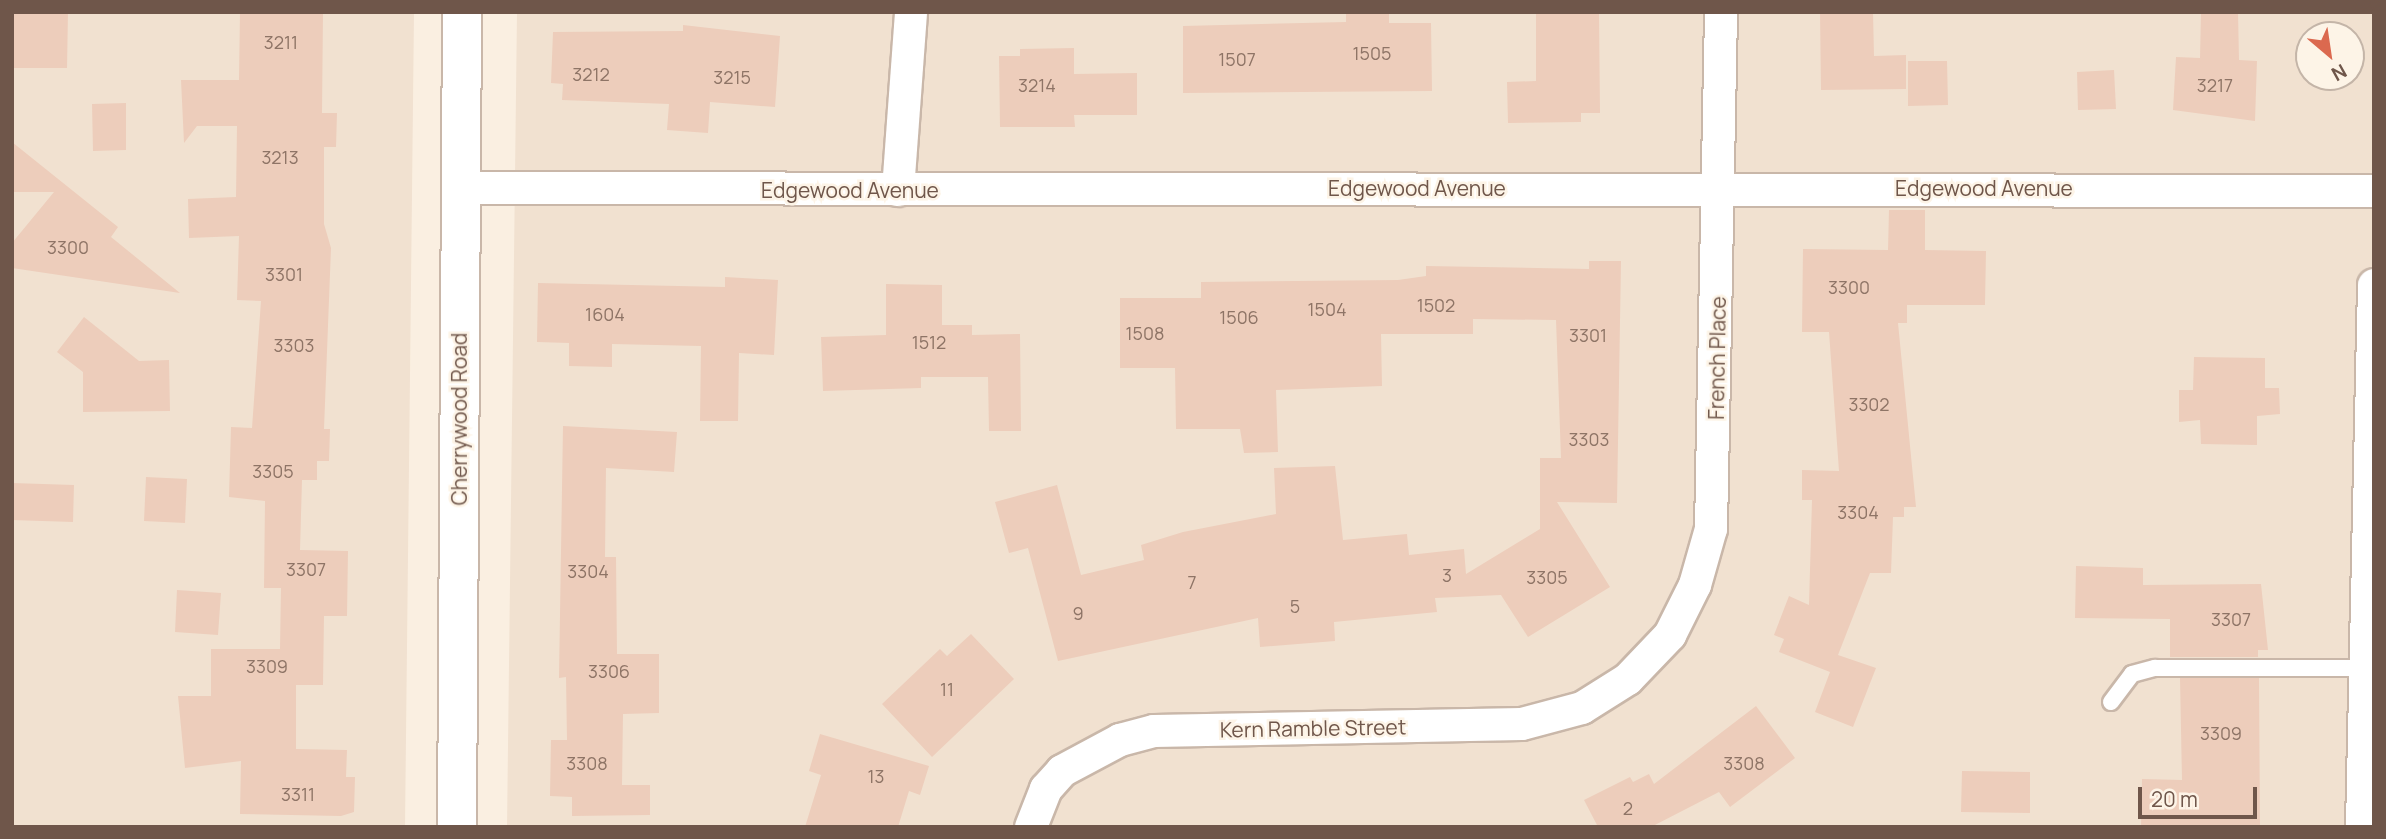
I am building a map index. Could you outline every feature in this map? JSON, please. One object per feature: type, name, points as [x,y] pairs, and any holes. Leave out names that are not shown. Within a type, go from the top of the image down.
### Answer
[{"type":"street","name":"Cherrywood Road","points":[[457,827],[462,12]]},
{"type":"street","points":[[898,190],[911,12]]},
{"type":"street","name":"French Place","points":[[1628,679],[1670,635],[1695,584],[1711,529],[1721,187],[1721,12]]},
{"type":"street","name":"Edgewood Avenue","points":[[460,188],[898,190],[1721,187],[2374,191]]},
{"type":"street","points":[[2362,827],[2374,285]]},
{"type":"street","name":"Kern Ramble Street","points":[[1031,827],[1046,789],[1062,771],[1091,752],[1154,731],[1522,724],[1582,708],[1628,679]]},
{"type":"lane","points":[[2111,702],[2132,674],[2154,668],[2365,668]]},
{"type":"shaded area","points":[[12,12],[414,12],[405,827],[12,827]]},
{"type":"shaded area","points":[[517,12],[2374,12],[2374,827],[507,827]]},
{"type":"building","points":[[12,12],[68,12],[67,68],[12,68]]},
{"type":"building","points":[[240,12],[323,12],[322,113],[337,113],[336,147],[324,147],[324,224],[331,248],[324,429],[330,429],[329,461],[317,461],[317,480],[302,480],[300,550],[348,551],[347,616],[324,616],[323,685],[296,685],[296,749],[347,750],[346,777],[355,777],[354,812],[341,816],[240,814],[241,761],[185,768],[178,696],[211,696],[211,649],[280,649],[281,588],[264,588],[265,501],[229,497],[231,427],[252,428],[261,301],[237,300],[239,236],[189,238],[188,199],[236,197],[237,126],[197,126],[184,143],[181,80],[239,80]]},
{"type":"building","points":[[1346,12],[1389,12],[1389,23],[1431,23],[1432,91],[1183,93],[1183,26],[1346,22]]},
{"type":"building","points":[[1536,12],[1599,12],[1600,113],[1581,113],[1581,122],[1508,123],[1507,82],[1536,81]]},
{"type":"building","points":[[1820,12],[1873,12],[1874,56],[1906,55],[1906,89],[1821,90]]},
{"type":"building","points":[[2201,12],[2238,12],[2239,60],[2257,61],[2255,121],[2173,110],[2176,57],[2200,58]]},
{"type":"building","points":[[683,25],[780,36],[775,107],[710,102],[708,133],[667,130],[669,104],[562,100],[563,84],[551,83],[553,32],[683,31]]},
{"type":"building","points":[[1074,48],[1074,74],[1137,73],[1137,115],[1074,115],[1075,127],[1000,127],[999,56],[1020,56],[1020,49]]},
{"type":"building","points":[[1908,61],[1947,61],[1948,105],[1908,106]]},
{"type":"building","points":[[2114,70],[2116,109],[2078,110],[2077,72]]},
{"type":"building","points":[[126,103],[126,150],[93,151],[92,104]]},
{"type":"building","points":[[12,142],[118,227],[111,237],[180,293],[12,268],[12,243],[54,192],[12,192]]},
{"type":"building","points":[[1889,210],[1925,210],[1925,250],[1986,251],[1985,305],[1907,305],[1907,323],[1898,323],[1916,507],[1904,507],[1904,517],[1893,517],[1891,573],[1870,573],[1838,655],[1876,668],[1853,727],[1815,712],[1830,672],[1779,652],[1784,639],[1774,635],[1789,596],[1809,605],[1812,500],[1802,500],[1802,470],[1839,471],[1829,332],[1802,332],[1803,249],[1888,250]]},
{"type":"building","points":[[1589,261],[1621,261],[1617,503],[1557,502],[1610,587],[1528,637],[1501,595],[1435,598],[1437,612],[1334,622],[1335,641],[1260,647],[1258,618],[1058,661],[1028,548],[1009,553],[995,502],[1057,485],[1081,575],[1144,560],[1141,545],[1183,532],[1276,514],[1274,468],[1335,466],[1343,540],[1407,534],[1409,555],[1464,549],[1466,574],[1540,529],[1540,458],[1561,458],[1556,320],[1473,319],[1473,334],[1381,334],[1382,386],[1276,390],[1278,452],[1244,453],[1240,429],[1176,429],[1175,368],[1120,368],[1120,298],[1201,298],[1201,282],[1398,280],[1426,276],[1426,266],[1589,269]]},
{"type":"building","points":[[725,277],[778,280],[774,355],[739,353],[738,421],[700,421],[701,346],[612,344],[612,367],[569,366],[569,343],[537,342],[538,283],[725,287]]},
{"type":"building","points":[[886,284],[942,285],[942,325],[972,325],[972,335],[1020,334],[1021,431],[989,431],[988,377],[921,377],[921,388],[823,391],[821,337],[886,335]]},
{"type":"building","points":[[84,317],[139,361],[169,360],[170,411],[83,412],[83,372],[57,352]]},
{"type":"building","points":[[2194,357],[2265,358],[2265,388],[2279,388],[2280,414],[2257,416],[2257,445],[2201,444],[2200,420],[2179,422],[2179,390],[2193,390]]},
{"type":"building","points":[[563,426],[677,432],[674,472],[606,468],[605,557],[616,557],[617,654],[659,654],[659,713],[623,714],[622,785],[650,785],[650,815],[572,816],[572,797],[550,796],[551,740],[567,740],[566,677],[559,678]]},
{"type":"building","points":[[146,477],[187,479],[185,523],[144,521]]},
{"type":"building","points":[[12,483],[74,485],[73,522],[12,520]]},
{"type":"building","points":[[2076,566],[2143,568],[2143,585],[2261,584],[2268,650],[2258,650],[2258,657],[2170,657],[2170,619],[2075,618]]},
{"type":"building","points":[[177,590],[221,593],[218,635],[175,632]]},
{"type":"building","points":[[971,634],[1014,679],[932,757],[882,704],[940,649],[947,656]]},
{"type":"building","points":[[2180,678],[2259,678],[2260,827],[2141,827],[2142,779],[2182,780]]},
{"type":"building","points":[[1756,706],[1795,758],[1730,807],[1719,792],[1651,827],[1598,827],[1584,800],[1630,777],[1633,782],[1649,774],[1654,784]]},
{"type":"building","points":[[820,734],[929,766],[920,795],[909,791],[898,827],[805,827],[821,775],[809,771]]},
{"type":"building","points":[[1962,771],[2030,772],[2030,813],[1961,812]]}]
